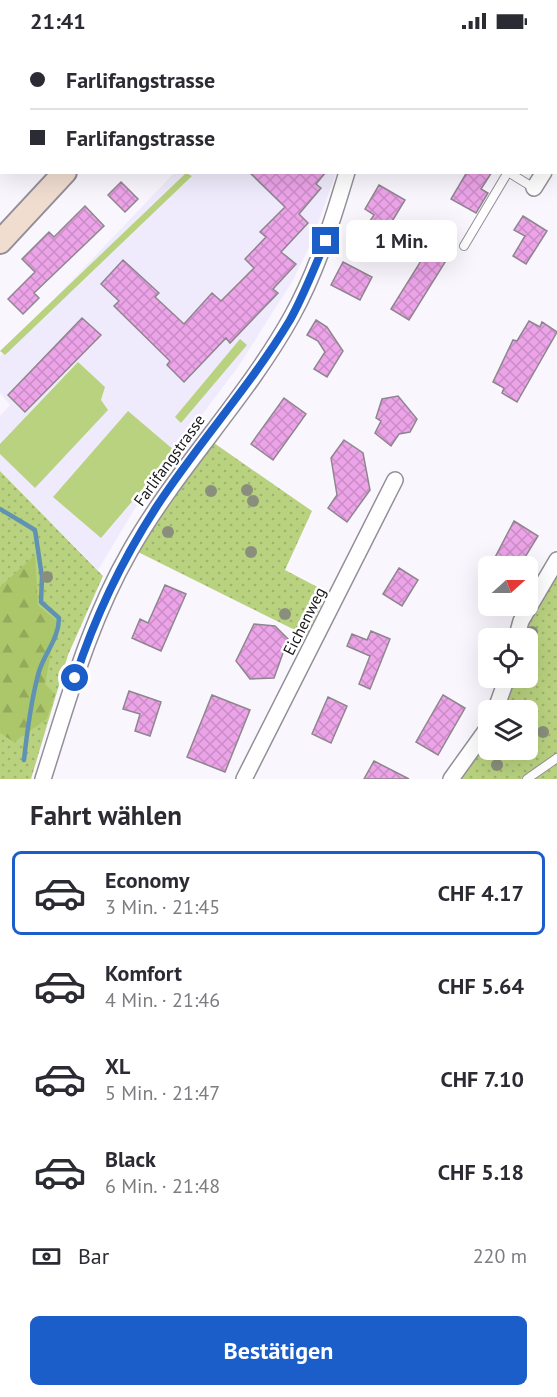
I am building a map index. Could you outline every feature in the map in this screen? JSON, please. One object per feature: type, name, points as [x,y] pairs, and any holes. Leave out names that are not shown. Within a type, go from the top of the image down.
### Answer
[{"type":"street","points":[[0,242],[63,174]]},
{"type":"street","name":"Farlifangstrasse","points":[[42,779],[102,602],[158,505],[262,362],[291,318],[326,241],[346,174]]},
{"type":"street","points":[[534,188],[543,174]]},
{"type":"street","name":"Eichenweg","points":[[244,779],[395,480]]},
{"type":"street","points":[[519,628],[557,560]]},
{"type":"street","points":[[451,779],[478,741]]},
{"type":"lane","points":[[464,246],[507,174]]},
{"type":"lane","points":[[511,174],[534,188]]},
{"type":"lane","points":[[526,779],[557,758]]},
{"type":"shaded area","points":[[173,174],[336,174],[311,243],[292,282],[238,367],[149,485],[98,570],[0,471],[0,416],[10,405],[0,393],[0,356]]},
{"type":"green space","points":[[185,174],[192,176],[5,355],[0,351]]},
{"type":"green space","points":[[240,339],[247,345],[181,423],[175,417]]},
{"type":"green space","points":[[78,362],[105,387],[101,400],[108,410],[35,488],[0,454],[0,444]]},
{"type":"green space","points":[[128,411],[175,451],[101,538],[53,497]]},
{"type":"green space","points":[[214,443],[312,511],[285,570],[327,592],[307,636],[138,552],[168,504]]},
{"type":"green space","points":[[0,471],[103,576],[68,655],[31,779],[0,779]]},
{"type":"green space","points":[[35,555],[38,605],[57,621],[45,684],[55,694],[47,719],[14,742],[0,733],[0,587]]},
{"type":"green space","points":[[557,560],[557,779],[451,779],[478,741],[478,760],[538,760],[538,700],[499,700],[503,688],[538,688],[538,628],[522,628],[528,616],[538,616],[538,597]]},
{"type":"building","points":[[251,174],[324,174],[316,184],[321,188],[299,214],[308,223],[281,252],[296,264],[273,289],[278,293],[230,343],[226,338],[184,382],[167,365],[170,361],[114,306],[119,301],[101,284],[123,260],[159,293],[155,297],[184,324],[212,293],[221,301],[254,268],[245,259],[266,237],[260,232],[285,207]]},
{"type":"building","points":[[466,174],[491,174],[481,189],[488,193],[476,213],[451,199]]},
{"type":"building","points":[[121,182],[138,199],[125,212],[108,195]]},
{"type":"building","points":[[379,185],[405,200],[391,223],[399,228],[383,254],[358,239],[374,215],[365,209]]},
{"type":"building","points":[[85,206],[104,226],[34,293],[39,298],[23,314],[8,299],[35,272],[22,259],[49,232],[54,237]]},
{"type":"building","points":[[523,216],[547,231],[526,264],[513,256],[525,236],[514,230]]},
{"type":"building","points":[[434,240],[452,251],[409,320],[391,309]]},
{"type":"building","points":[[343,262],[372,277],[360,300],[331,285]]},
{"type":"building","points":[[82,318],[101,335],[25,412],[8,395]]},
{"type":"building","points":[[316,320],[327,327],[343,351],[327,377],[314,369],[325,352],[318,341],[307,335]]},
{"type":"building","points":[[529,321],[540,327],[542,322],[557,332],[517,402],[502,393],[504,388],[493,382],[513,340],[517,341]]},
{"type":"building","points":[[398,396],[417,419],[410,432],[399,434],[391,446],[375,433],[381,421],[376,418],[382,399]]},
{"type":"building","points":[[284,398],[306,414],[273,460],[251,444]]},
{"type":"building","points":[[344,440],[363,453],[370,490],[347,522],[328,508],[337,495],[331,458]]},
{"type":"building","points":[[514,521],[538,536],[526,556],[496,556]]},
{"type":"building","points":[[399,568],[418,580],[402,606],[383,594]]},
{"type":"building","points":[[165,585],[186,594],[161,651],[132,638],[140,619],[148,623]]},
{"type":"building","points":[[254,624],[275,626],[288,639],[274,678],[250,679],[236,661]]},
{"type":"building","points":[[371,631],[390,639],[370,689],[359,684],[370,656],[347,646],[352,634],[367,640]]},
{"type":"building","points":[[129,691],[161,702],[150,736],[135,731],[140,714],[123,709]]},
{"type":"building","points":[[212,695],[250,710],[225,772],[187,757]]},
{"type":"building","points":[[443,695],[465,708],[438,755],[416,742]]},
{"type":"building","points":[[328,697],[347,706],[331,743],[312,734]]},
{"type":"building","points":[[374,761],[409,779],[364,779]]},
{"type":"waterway","points":[[0,509],[35,530],[42,577],[41,602],[59,618],[54,640],[38,675],[29,717],[24,760]]},
{"type":"route","points":[[75,678],[102,602],[130,550],[158,505],[262,362],[291,318],[326,241]]}]
